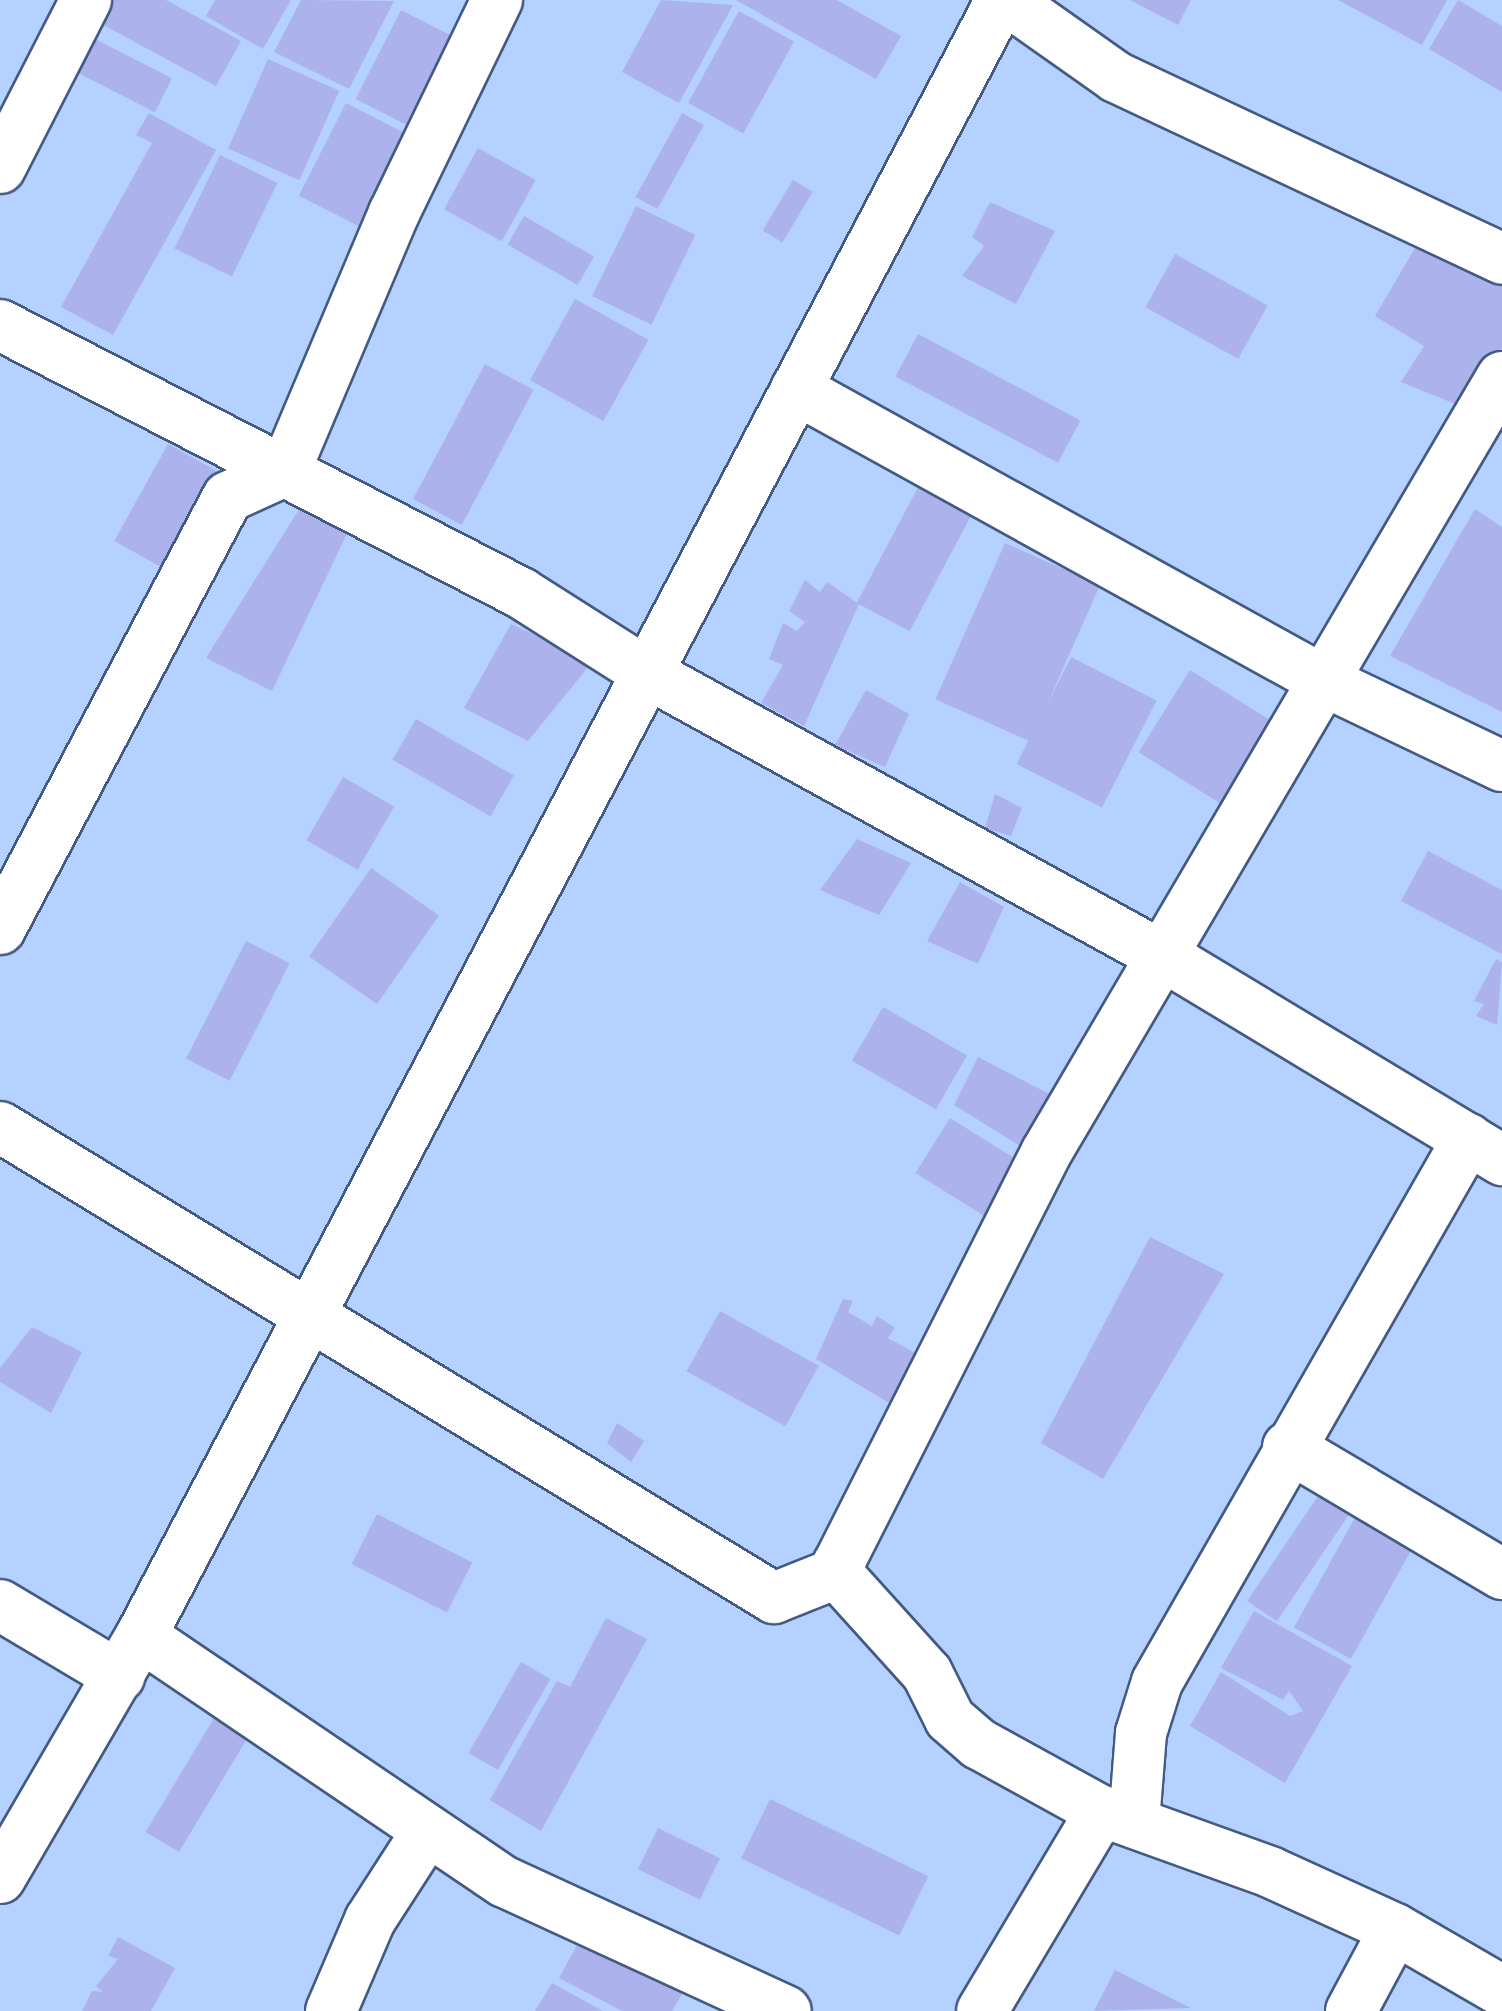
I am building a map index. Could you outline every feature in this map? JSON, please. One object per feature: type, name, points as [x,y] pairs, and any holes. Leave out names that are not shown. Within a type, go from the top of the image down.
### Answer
[{"type":"street","points":[[0,168],[86,0]]},
{"type":"street","points":[[0,929],[228,497],[285,472],[394,213],[497,0]]},
{"type":"street","points":[[0,1878],[130,1656],[1004,0],[1116,77],[1502,258]]},
{"type":"street","points":[[0,324],[522,593],[647,673],[1166,959],[1485,1150],[1288,1447],[1158,1682],[1118,1816],[982,2011]]},
{"type":"street","points":[[0,1127],[774,1598],[839,1572],[1046,1153],[1166,959],[1328,683],[1474,412],[1502,377]]},
{"type":"street","points":[[796,389],[1328,683],[1502,766]]},
{"type":"street","points":[[1288,1447],[1502,1574]]},
{"type":"street","points":[[839,1572],[927,1672],[958,1728],[1118,1816],[1395,1929],[1502,1991]]},
{"type":"street","points":[[0,1605],[130,1656],[505,1882],[786,2011]]},
{"type":"street","points":[[331,2011],[370,1920],[426,1834]]},
{"type":"street","points":[[1351,2011],[1395,1929]]},
{"type":"building","points":[[110,0],[166,0],[241,41],[216,86],[98,22]]},
{"type":"building","points":[[215,0],[291,0],[263,49],[206,16]]},
{"type":"building","points":[[301,0],[394,1],[349,89],[274,52]]},
{"type":"building","points":[[661,0],[733,5],[679,103],[622,72]]},
{"type":"building","points":[[736,0],[837,0],[901,36],[876,79]]},
{"type":"building","points":[[1130,0],[1191,0],[1178,25]]},
{"type":"building","points":[[1338,0],[1447,0],[1422,45]]},
{"type":"building","points":[[1458,0],[1502,26],[1502,92],[1429,49]]},
{"type":"building","points":[[401,10],[459,40],[414,129],[356,99]]},
{"type":"building","points":[[739,11],[794,42],[743,133],[688,103]]},
{"type":"building","points":[[91,37],[172,78],[155,112],[74,71]]},
{"type":"building","points":[[268,59],[339,91],[299,180],[228,149]]},
{"type":"building","points":[[346,103],[406,133],[358,226],[299,196]]},
{"type":"building","points":[[149,113],[216,150],[113,335],[61,307],[152,143],[136,135]]},
{"type":"building","points":[[682,113],[704,125],[657,209],[635,197]]},
{"type":"building","points":[[478,148],[536,180],[502,241],[444,209]]},
{"type":"building","points":[[220,155],[278,183],[232,277],[174,248]]},
{"type":"building","points":[[793,180],[813,192],[782,242],[763,231]]},
{"type":"building","points":[[990,202],[1055,231],[1016,304],[962,276],[984,246],[972,237]]},
{"type":"building","points":[[636,206],[695,235],[651,325],[592,296]]},
{"type":"building","points":[[524,216],[594,256],[578,285],[508,245]]},
{"type":"building","points":[[1424,233],[1502,278],[1502,348],[1475,412],[1401,382],[1424,346],[1375,316]]},
{"type":"building","points":[[1175,254],[1268,305],[1238,359],[1145,307]]},
{"type":"building","points":[[575,299],[648,340],[603,421],[530,380]]},
{"type":"building","points":[[918,334],[1080,420],[1058,463],[895,376]]},
{"type":"building","points":[[485,364],[534,390],[462,525],[413,499]]},
{"type":"building","points":[[168,444],[224,475],[170,572],[114,541]]},
{"type":"building","points":[[921,482],[974,510],[910,631],[857,603]]},
{"type":"building","points":[[308,495],[353,521],[272,691],[206,658]]},
{"type":"building","points":[[1475,509],[1502,527],[1502,712],[1390,656]]},
{"type":"building","points":[[1005,543],[1100,585],[1030,742],[935,699]]},
{"type":"building","points":[[805,580],[820,592],[827,582],[859,604],[804,726],[761,703],[783,665],[769,659],[783,623],[797,631],[805,622],[789,611]]},
{"type":"building","points":[[511,624],[593,661],[528,741],[464,708]]},
{"type":"building","points":[[1071,657],[1157,701],[1102,808],[1017,764]]},
{"type":"building","points":[[1190,670],[1286,730],[1234,812],[1139,752]]},
{"type":"building","points":[[866,690],[909,714],[885,767],[835,745]]},
{"type":"building","points":[[416,719],[514,775],[490,816],[392,760]]},
{"type":"building","points":[[343,777],[394,806],[358,870],[306,840]]},
{"type":"building","points":[[995,794],[1022,808],[1011,836],[985,828]]},
{"type":"building","points":[[857,839],[911,863],[879,915],[820,890]]},
{"type":"building","points":[[1428,851],[1502,890],[1502,954],[1401,901]]},
{"type":"building","points":[[371,868],[439,916],[377,1004],[309,956]]},
{"type":"building","points":[[960,882],[1004,907],[978,964],[927,941]]},
{"type":"building","points":[[246,941],[290,963],[230,1081],[186,1059]]},
{"type":"building","points":[[1496,959],[1502,962],[1497,1025],[1476,1016],[1484,1004],[1474,1001]]},
{"type":"building","points":[[883,1007],[967,1056],[936,1109],[852,1061]]},
{"type":"building","points":[[978,1057],[1067,1103],[1033,1154],[954,1105]]},
{"type":"building","points":[[950,1118],[1025,1165],[991,1220],[916,1173]]},
{"type":"building","points":[[1150,1237],[1224,1274],[1103,1479],[1041,1443]]},
{"type":"building","points":[[843,1299],[853,1301],[848,1312],[872,1326],[877,1316],[895,1328],[888,1338],[915,1353],[922,1343],[899,1409],[816,1359]]},
{"type":"building","points":[[720,1311],[819,1366],[785,1426],[687,1371]]},
{"type":"building","points":[[32,1327],[82,1352],[51,1413],[0,1382],[0,1368]]},
{"type":"building","points":[[617,1423],[644,1441],[631,1462],[607,1443]]},
{"type":"building","points":[[1322,1490],[1352,1510],[1277,1621],[1247,1601]]},
{"type":"building","points":[[1358,1512],[1415,1544],[1351,1659],[1294,1627]]},
{"type":"building","points":[[377,1514],[472,1563],[447,1612],[352,1564]]},
{"type":"building","points":[[1254,1611],[1352,1666],[1285,1783],[1190,1726],[1221,1672],[1290,1716],[1303,1711],[1289,1691],[1283,1700],[1221,1668]]},
{"type":"building","points":[[606,1618],[647,1639],[541,1831],[490,1800],[557,1681],[570,1687]]},
{"type":"building","points":[[521,1662],[550,1679],[498,1770],[468,1753]]},
{"type":"building","points":[[214,1718],[247,1738],[179,1852],[145,1832]]},
{"type":"building","points":[[770,1799],[928,1876],[899,1935],[741,1858]]},
{"type":"building","points":[[658,1828],[720,1858],[700,1900],[638,1869]]},
{"type":"building","points":[[583,1934],[684,1991],[672,2011],[622,2011],[559,1978]]},
{"type":"building","points":[[118,1937],[175,1968],[151,2011],[82,2011],[92,1991],[103,1992],[96,1986],[118,1959],[108,1956]]},
{"type":"building","points":[[1115,1970],[1191,2008],[1094,2011]]},
{"type":"building","points":[[552,1983],[603,2011],[535,2011]]}]
